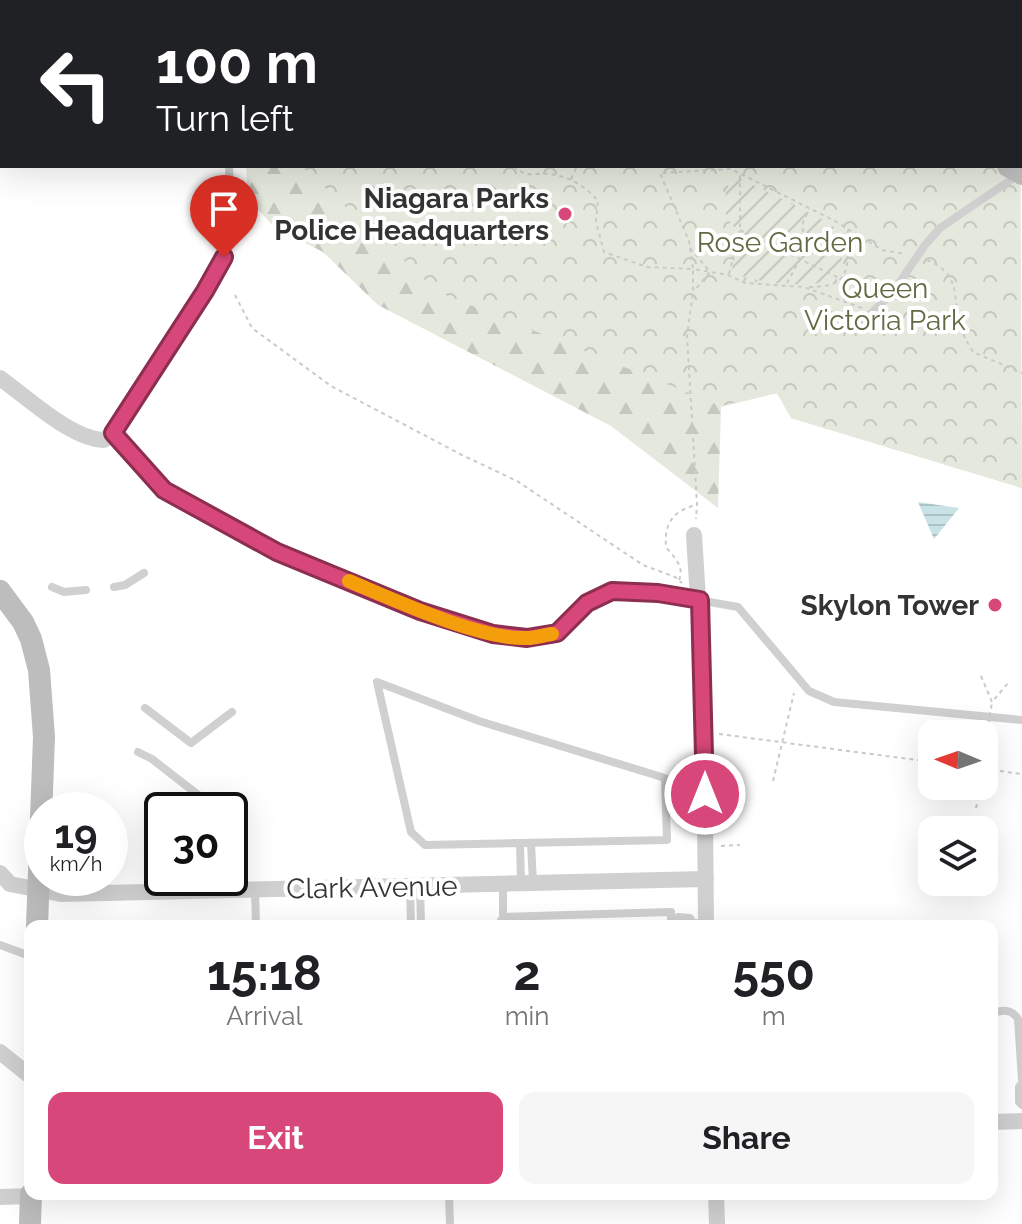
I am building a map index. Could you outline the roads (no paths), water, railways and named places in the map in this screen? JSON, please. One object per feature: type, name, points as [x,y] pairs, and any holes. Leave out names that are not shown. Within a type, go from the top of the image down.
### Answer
[{"type":"main road","points":[[0,591],[23,622],[39,670],[44,737],[42,792]]},
{"type":"main road","points":[[37,920],[38,896]]},
{"type":"main road","points":[[30,1224],[31,1200]]},
{"type":"street","points":[[0,378],[72,431],[90,440],[104,440],[113,433]]},
{"type":"street","points":[[694,535],[705,732],[706,879],[700,920]]},
{"type":"street","name":"Clark Avenue","points":[[0,873],[10,884],[24,888]]},
{"type":"street","name":"Clark Avenue","points":[[248,888],[706,879]]},
{"type":"street","points":[[0,1052],[24,1071]]},
{"type":"street","points":[[998,1122],[1022,1121]]},
{"type":"street","points":[[0,1197],[24,1195]]},
{"type":"street","points":[[716,1200],[717,1224]]},
{"type":"lane","points":[[229,168],[232,231],[229,246],[205,291],[113,433],[164,490],[277,552],[420,611],[493,634],[527,638],[557,633],[587,603],[612,591],[658,593],[738,607],[809,691],[834,702],[1022,720]]},
{"type":"lane","points":[[855,329],[893,292],[940,228],[1007,185],[1018,171]]},
{"type":"lane","points":[[114,587],[125,585],[144,573]]},
{"type":"lane","points":[[52,587],[64,592],[86,590]]},
{"type":"lane","points":[[377,682],[479,721],[665,778],[667,840],[531,843],[425,845],[411,832],[377,682]]},
{"type":"lane","points":[[145,708],[191,743],[232,712]]},
{"type":"lane","points":[[138,752],[194,792]]},
{"type":"lane","points":[[520,843],[527,883]]},
{"type":"lane","points":[[527,883],[531,843]]},
{"type":"lane","points":[[501,920],[503,884]]},
{"type":"lane","points":[[412,920],[415,886]]},
{"type":"lane","points":[[415,886],[420,920]]},
{"type":"lane","points":[[255,889],[256,920]]},
{"type":"lane","points":[[503,917],[671,912],[672,920]]},
{"type":"lane","points":[[0,945],[24,954]]},
{"type":"lane","points":[[998,1012],[1007,1010],[1018,1019],[1022,1082],[1019,1102],[1022,1105]]},
{"type":"lane","points":[[449,1200],[450,1224]]},
{"type":"water","points":[[918,502],[959,508],[934,539]]},
{"type":"place","name":"Niagara Parks Police Headquarters","points":[[565,214]]},
{"type":"place","name":"Skylon Tower","points":[[995,605]]},
{"type":"park label","name":"Rose Garden","points":[[780,242]]},
{"type":"park label","name":"Queen Victoria Park","points":[[885,304]]}]
